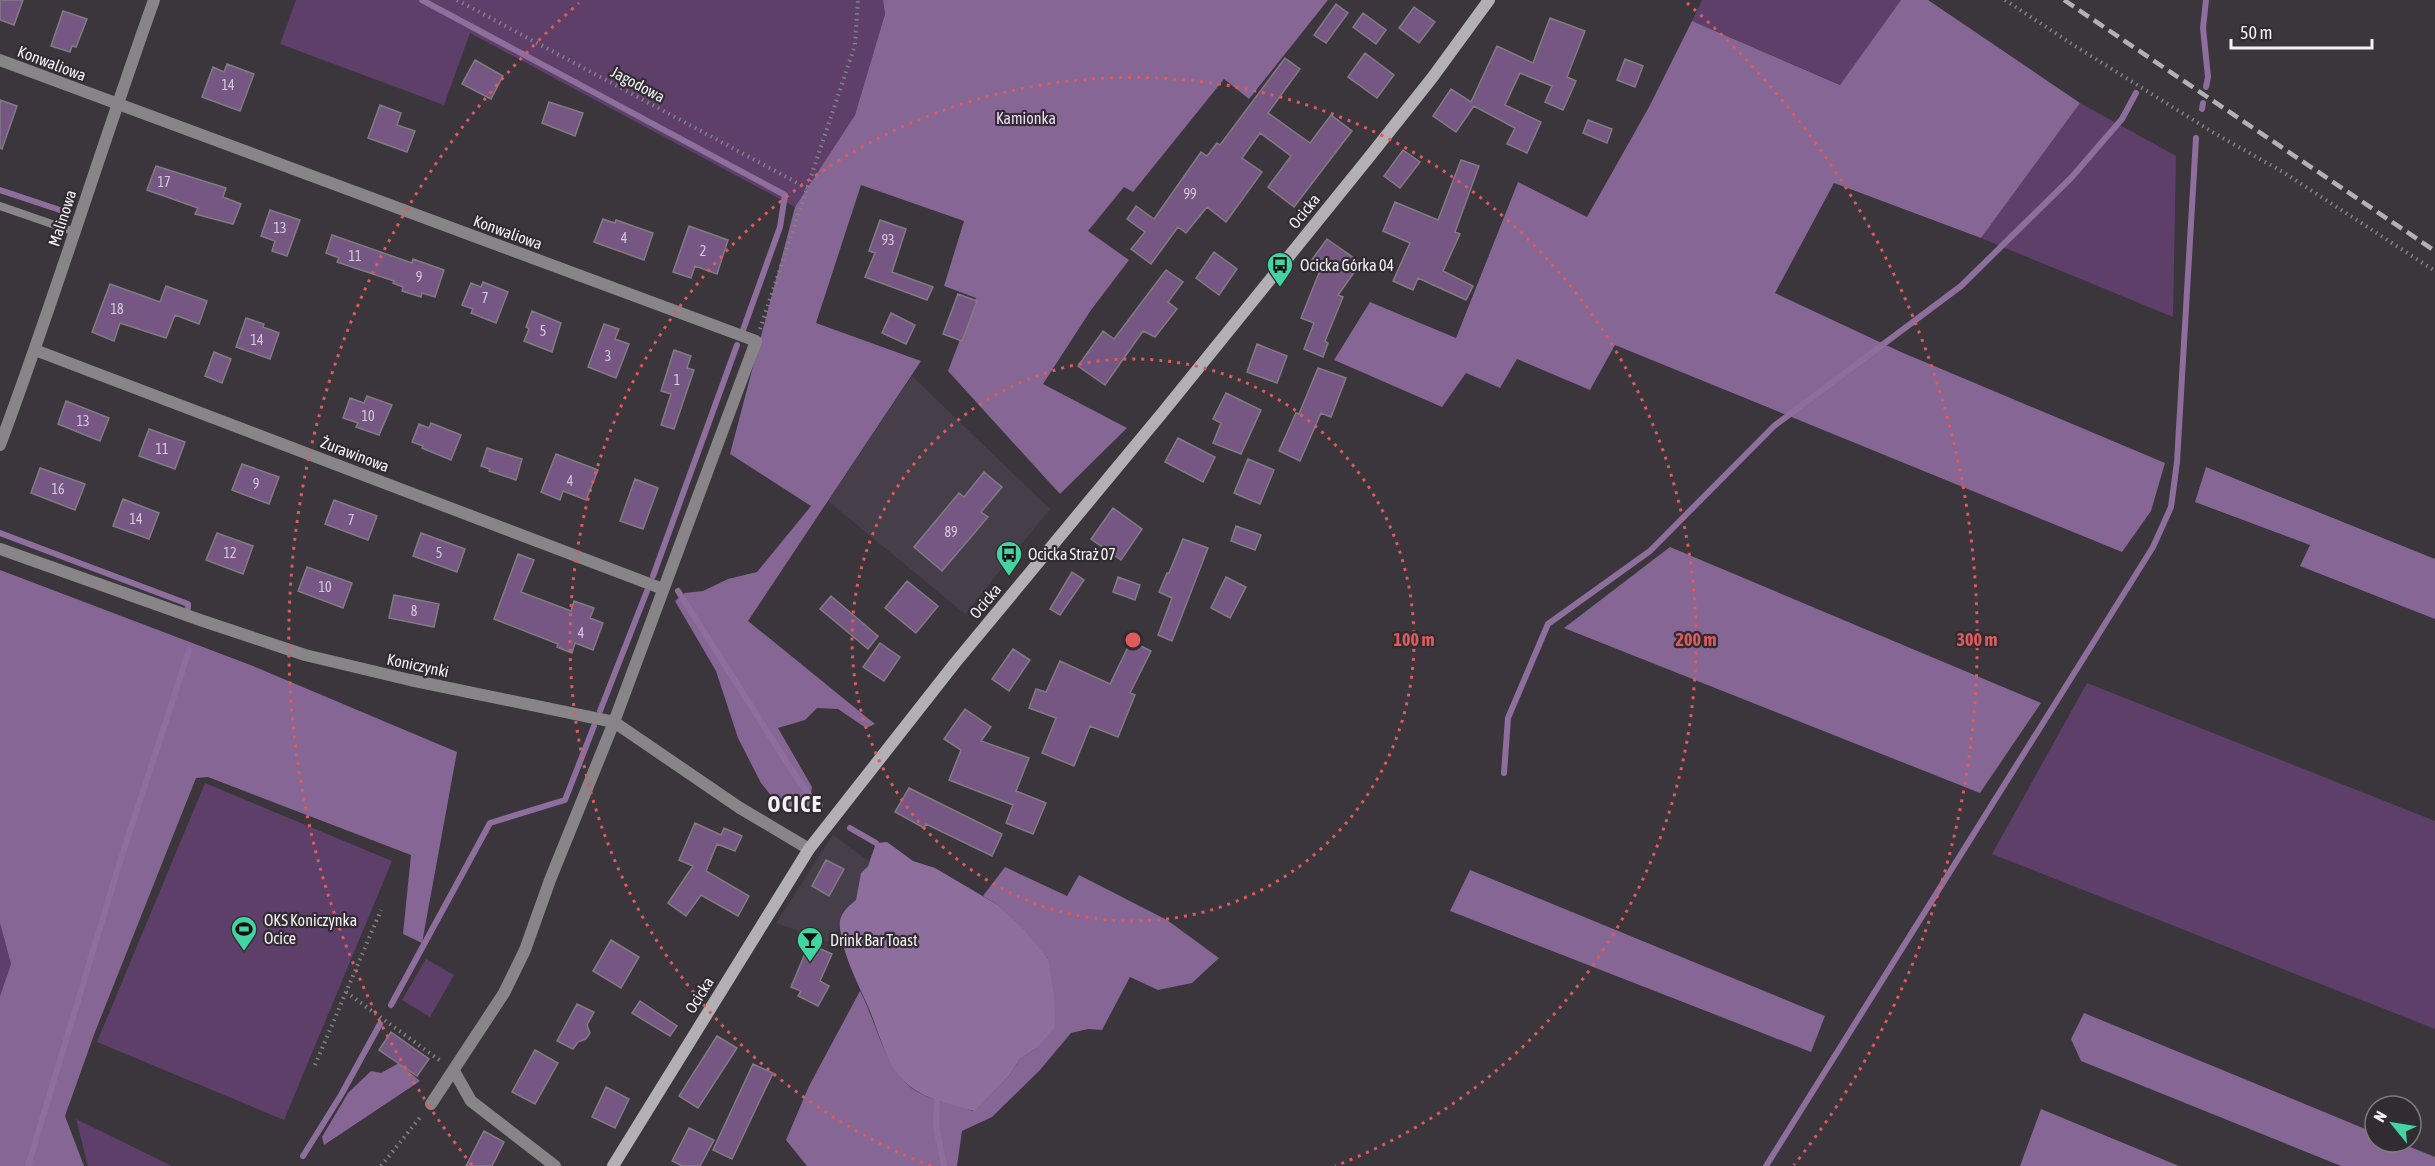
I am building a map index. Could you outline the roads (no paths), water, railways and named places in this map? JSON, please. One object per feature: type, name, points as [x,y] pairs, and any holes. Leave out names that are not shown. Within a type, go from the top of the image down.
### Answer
[{"type":"street","name":"Malinowa","points":[[0,445],[35,350],[154,0]]},
{"type":"street","name":"Ocicka","points":[[613,1166],[809,849],[955,663],[1163,412],[1381,142],[1432,78],[1489,0]]},
{"type":"street","name":"Konwaliowa","points":[[0,60],[756,341],[663,589]]},
{"type":"street","name":"Żurawinowa","points":[[35,350],[663,589]]},
{"type":"street","name":"Koniczynki","points":[[0,549],[305,655],[410,680],[614,722],[740,808],[809,849]]},
{"type":"street","points":[[431,1104],[504,993],[525,950],[663,589]]},
{"type":"street","points":[[454,1071],[471,1101],[555,1166]]},
{"type":"lane","points":[[0,206],[75,231]]},
{"type":"waterway","points":[[422,0],[785,195],[780,227],[743,330]]},
{"type":"waterway","points":[[2206,0],[2203,28],[2208,77],[2206,87]]},
{"type":"waterway","points":[[1504,773],[1508,718],[1548,624],[1650,551],[1774,426],[1961,286],[2071,178],[2122,119],[2136,93]]},
{"type":"waterway","points":[[2202,109],[2203,103]]},
{"type":"waterway","points":[[1766,1166],[2153,547],[2171,507],[2177,462],[2196,138]]},
{"type":"waterway","points":[[0,190],[66,212]]},
{"type":"waterway","points":[[653,576],[737,345]]},
{"type":"waterway","points":[[0,533],[188,604],[188,608]]},
{"type":"waterway","points":[[600,711],[647,591]]},
{"type":"waterway","points":[[678,591],[791,769],[812,799],[820,805]]},
{"type":"waterway","points":[[28,1166],[118,868],[189,650]]},
{"type":"waterway","points":[[391,1005],[490,823],[565,800],[594,726]]},
{"type":"waterway","points":[[850,828],[876,843]]},
{"type":"waterway","points":[[303,1156],[341,1095],[380,1024]]},
{"type":"waterway","points":[[937,1100],[936,1126],[944,1166]]},
{"type":"railway","points":[[2064,0],[2435,251]]},
{"type":"place","name":"Ocicka Górka 04","points":[[1280,288]]},
{"type":"place","name":"Ocicka Straż 07","points":[[1009,577]]},
{"type":"place","name":"OKS Koniczynka Ocice","points":[[244,952]]},
{"type":"place","name":"Drink Bar Toast","points":[[810,963]]},
{"type":"district","name":"OCICE","points":[[795,804]]},
{"type":"park label","name":"Kamionka","points":[[1026,118]]}]
